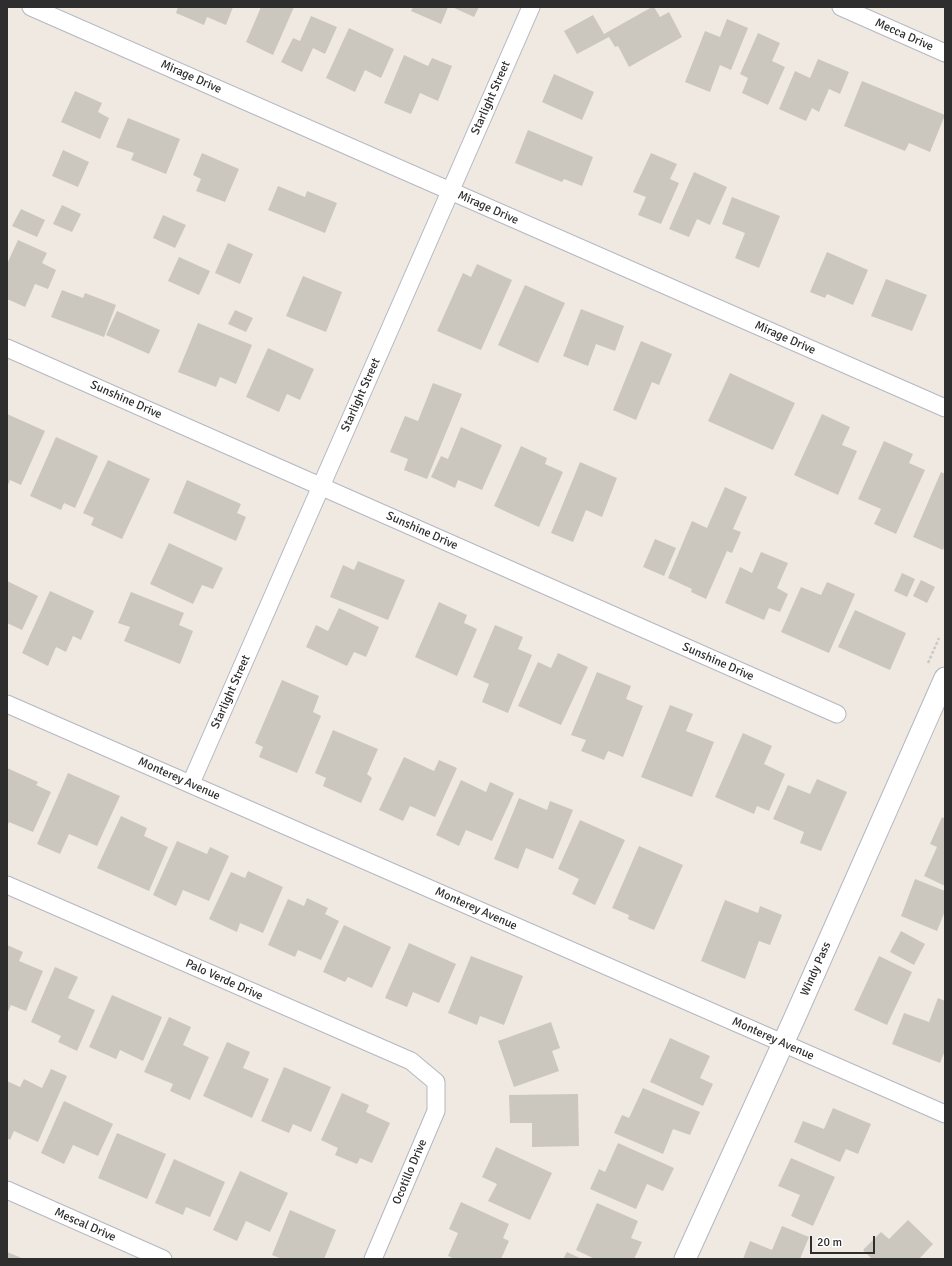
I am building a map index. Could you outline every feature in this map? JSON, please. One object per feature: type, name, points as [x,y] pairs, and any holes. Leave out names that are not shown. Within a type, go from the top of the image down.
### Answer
[{"type":"street","name":"Mirage Drive","points":[[31,7],[945,408]]},
{"type":"street","name":"Starlight Street","points":[[191,783],[531,7]]},
{"type":"street","name":"Mecca Drive","points":[[841,7],[945,53]]},
{"type":"street","name":"Sunshine Drive","points":[[7,348],[837,714]]},
{"type":"street","name":"Windy Pass","points":[[685,1259],[783,1043],[945,678]]},
{"type":"street","name":"Monterey Avenue","points":[[7,704],[191,783],[945,1114]]},
{"type":"street","name":"Palo Verde Drive","points":[[7,885],[411,1061],[436,1082]]},
{"type":"street","name":"Ocotillo Drive","points":[[373,1259],[436,1111],[436,1082]]},
{"type":"street","name":"Mescal Drive","points":[[7,1190],[163,1259]]},
{"type":"building","points":[[178,7],[233,7],[226,25],[207,17],[204,25],[176,13]]},
{"type":"building","points":[[261,7],[294,7],[273,55],[246,42]]},
{"type":"building","points":[[413,7],[448,7],[441,24],[411,11]]},
{"type":"building","points":[[452,7],[479,7],[474,17]]},
{"type":"building","points":[[654,7],[660,17],[669,12],[682,37],[629,67],[618,46],[615,47],[609,37],[577,54],[564,31],[593,15],[604,34]]},
{"type":"building","points":[[311,16],[337,27],[325,54],[313,48],[302,72],[281,62],[293,38],[300,41]]},
{"type":"building","points":[[727,19],[748,28],[731,70],[720,65],[710,92],[685,82],[705,31],[720,37]]},
{"type":"building","points":[[349,28],[394,49],[381,78],[365,70],[355,92],[326,78]]},
{"type":"building","points":[[758,33],[780,43],[772,61],[785,67],[768,105],[742,93],[748,78],[740,74]]},
{"type":"building","points":[[404,55],[428,66],[432,58],[452,66],[438,101],[420,93],[411,114],[384,103]]},
{"type":"building","points":[[818,59],[849,72],[840,94],[829,89],[819,112],[812,108],[806,121],[779,109],[795,71],[810,78]]},
{"type":"building","points":[[554,74],[594,92],[582,120],[542,102]]},
{"type":"building","points":[[862,81],[945,115],[930,152],[909,143],[905,151],[844,126]]},
{"type":"building","points":[[75,91],[102,103],[98,112],[109,118],[100,139],[61,122]]},
{"type":"building","points":[[128,118],[180,139],[166,174],[131,160],[134,153],[116,147]]},
{"type":"building","points":[[528,130],[593,157],[582,186],[564,179],[562,182],[515,163]]},
{"type":"building","points":[[63,150],[89,162],[78,187],[52,176]]},
{"type":"building","points":[[202,153],[239,169],[225,202],[196,191],[201,179],[193,175]]},
{"type":"building","points":[[651,153],[677,164],[670,179],[679,183],[661,224],[638,215],[646,197],[633,192]]},
{"type":"building","points":[[694,172],[727,187],[710,225],[697,219],[689,237],[669,229]]},
{"type":"building","points":[[278,186],[305,197],[307,191],[337,203],[325,233],[268,210]]},
{"type":"building","points":[[732,197],[780,216],[759,268],[735,258],[745,233],[722,224]]},
{"type":"building","points":[[62,205],[81,214],[72,232],[53,224]]},
{"type":"building","points":[[21,209],[45,220],[37,237],[12,226]]},
{"type":"building","points":[[163,215],[186,225],[175,248],[153,238]]},
{"type":"building","points":[[18,240],[47,253],[42,263],[56,270],[48,289],[35,284],[25,307],[7,299],[7,264]]},
{"type":"building","points":[[228,243],[253,254],[240,284],[215,273]]},
{"type":"building","points":[[827,252],[868,270],[853,305],[827,294],[825,298],[810,292]]},
{"type":"building","points":[[179,257],[210,271],[199,295],[168,281]]},
{"type":"building","points":[[477,264],[512,280],[481,350],[437,331],[463,273],[471,277]]},
{"type":"building","points":[[303,276],[342,292],[326,332],[286,316]]},
{"type":"building","points":[[886,279],[927,295],[912,331],[871,316]]},
{"type":"building","points":[[525,285],[565,303],[538,363],[498,345]]},
{"type":"building","points":[[62,290],[83,298],[85,293],[116,305],[104,337],[51,317]]},
{"type":"building","points":[[581,309],[624,326],[615,351],[596,344],[588,366],[563,356]]},
{"type":"building","points":[[235,310],[253,318],[246,332],[228,324]]},
{"type":"building","points":[[117,311],[160,330],[149,354],[106,335]]},
{"type":"building","points":[[198,323],[252,345],[236,384],[220,377],[216,387],[178,372]]},
{"type":"building","points":[[641,341],[672,354],[659,385],[652,382],[636,420],[613,410]]},
{"type":"building","points":[[268,348],[314,369],[300,400],[287,394],[279,412],[246,397]]},
{"type":"building","points":[[730,373],[795,403],[773,450],[708,421]]},
{"type":"building","points":[[433,383],[462,394],[427,479],[404,470],[408,459],[390,452],[405,416],[418,421]]},
{"type":"building","points":[[7,414],[45,431],[21,485],[10,480],[7,487]]},
{"type":"building","points":[[822,414],[850,427],[842,445],[857,451],[838,495],[794,475]]},
{"type":"building","points":[[461,427],[502,445],[482,490],[458,480],[455,488],[431,477],[441,456],[448,459]]},
{"type":"building","points":[[56,437],[98,456],[75,508],[64,503],[61,510],[30,496]]},
{"type":"building","points":[[884,441],[913,454],[909,463],[925,470],[896,534],[874,524],[881,509],[858,499]]},
{"type":"building","points":[[521,446],[547,458],[545,464],[563,472],[539,527],[494,506]]},
{"type":"building","points":[[108,460],[150,479],[122,539],[91,525],[94,518],[83,513]]},
{"type":"building","points":[[580,462],[617,478],[602,517],[586,510],[573,542],[551,533]]},
{"type":"building","points":[[941,472],[945,474],[945,545],[943,550],[913,537]]},
{"type":"building","points":[[187,480],[241,504],[237,513],[246,517],[236,541],[173,513]]},
{"type":"building","points":[[725,487],[747,497],[733,529],[741,532],[732,553],[727,551],[706,599],[691,592],[692,589],[668,578],[692,521],[707,528]]},
{"type":"building","points":[[655,539],[676,548],[664,576],[643,567]]},
{"type":"building","points":[[169,543],[223,568],[213,589],[202,585],[193,604],[150,584]]},
{"type":"building","points":[[761,552],[788,563],[777,588],[788,594],[780,612],[769,608],[764,620],[725,603],[740,567],[752,573]]},
{"type":"building","points":[[358,561],[405,580],[388,620],[330,597],[343,565],[354,570]]},
{"type":"building","points":[[902,573],[915,579],[907,597],[894,591]]},
{"type":"building","points":[[921,580],[935,587],[927,603],[913,596]]},
{"type":"building","points":[[7,581],[38,596],[22,630],[7,623]]},
{"type":"building","points":[[827,582],[855,594],[829,653],[781,632],[801,587],[821,595]]},
{"type":"building","points":[[50,591],[94,611],[81,640],[73,636],[66,652],[56,647],[48,666],[22,653]]},
{"type":"building","points":[[131,592],[184,613],[179,625],[193,631],[180,664],[124,641],[130,627],[118,623]]},
{"type":"building","points":[[439,602],[467,615],[464,623],[477,629],[457,676],[415,657]]},
{"type":"building","points":[[339,608],[379,627],[366,657],[354,652],[347,666],[306,647],[316,625],[328,631]]},
{"type":"building","points":[[855,610],[906,633],[890,670],[838,647]]},
{"type":"building","points":[[495,625],[523,637],[518,649],[532,655],[508,713],[482,702],[489,684],[473,677]]},
{"type":"building","points":[[558,653],[588,667],[561,725],[518,706],[538,662],[551,668]]},
{"type":"building","points":[[597,672],[631,686],[626,699],[643,706],[623,757],[608,751],[604,760],[581,751],[586,740],[571,735]]},
{"type":"building","points":[[282,680],[319,696],[313,712],[321,716],[297,773],[259,757],[263,747],[255,743]]},
{"type":"building","points":[[670,705],[693,714],[686,731],[714,742],[692,797],[641,777]]},
{"type":"building","points":[[333,730],[378,749],[367,774],[372,778],[361,803],[323,786],[326,778],[315,773]]},
{"type":"building","points":[[743,733],[772,746],[764,764],[785,774],[769,811],[757,806],[754,814],[715,797]]},
{"type":"building","points":[[404,757],[434,771],[439,760],[457,768],[435,817],[410,806],[403,821],[379,810]]},
{"type":"building","points":[[7,768],[38,782],[36,785],[51,792],[33,832],[9,822],[7,827]]},
{"type":"building","points":[[68,773],[120,796],[97,846],[69,834],[60,854],[37,844]]},
{"type":"building","points":[[817,779],[847,792],[821,851],[800,843],[804,832],[773,819],[788,785],[810,794]]},
{"type":"building","points":[[461,780],[486,792],[490,782],[514,793],[492,841],[466,830],[459,846],[436,835]]},
{"type":"building","points":[[519,798],[547,810],[550,801],[573,810],[553,859],[526,848],[518,869],[494,859]]},
{"type":"building","points":[[121,816],[147,828],[144,836],[168,847],[149,891],[97,868]]},
{"type":"building","points":[[942,817],[945,819],[945,886],[924,876],[937,847],[930,844]]},
{"type":"building","points":[[580,820],[625,840],[595,905],[572,894],[579,879],[558,869]]},
{"type":"building","points":[[177,841],[207,854],[210,847],[229,856],[209,901],[183,890],[176,906],[153,895]]},
{"type":"building","points":[[639,846],[683,865],[654,930],[628,919],[629,915],[612,908]]},
{"type":"building","points":[[248,871],[283,887],[263,933],[240,923],[237,932],[209,919],[231,872],[245,878]]},
{"type":"building","points":[[915,879],[945,891],[945,911],[937,931],[901,916]]},
{"type":"building","points":[[307,898],[328,908],[325,914],[339,921],[321,960],[298,950],[295,957],[268,945],[288,899],[304,906]]},
{"type":"building","points":[[725,900],[758,913],[760,906],[782,915],[770,945],[759,941],[745,979],[701,961]]},
{"type":"building","points":[[344,925],[391,947],[372,988],[348,977],[345,982],[323,972]]},
{"type":"building","points":[[901,931],[925,944],[914,965],[890,952]]},
{"type":"building","points":[[409,943],[456,964],[439,1003],[413,992],[407,1007],[385,998]]},
{"type":"building","points":[[7,945],[23,952],[19,961],[43,971],[26,1011],[11,1005],[7,1012]]},
{"type":"building","points":[[471,956],[523,976],[504,1025],[480,1016],[477,1025],[448,1013]]},
{"type":"building","points":[[879,956],[912,972],[887,1025],[854,1010]]},
{"type":"building","points":[[55,967],[78,977],[68,998],[95,1010],[77,1051],[58,1042],[61,1036],[31,1022]]},
{"type":"building","points":[[112,995],[162,1017],[143,1061],[120,1050],[116,1059],[89,1047]]},
{"type":"building","points":[[938,998],[945,1001],[945,1051],[940,1063],[892,1044],[904,1013],[929,1022]]},
{"type":"building","points":[[169,1017],[191,1027],[183,1045],[209,1057],[190,1100],[170,1091],[173,1084],[144,1072]]},
{"type":"building","points":[[551,1022],[560,1048],[552,1051],[559,1071],[514,1087],[498,1041]]},
{"type":"building","points":[[670,1038],[710,1056],[700,1078],[713,1084],[703,1106],[650,1082]]},
{"type":"building","points":[[227,1042],[250,1052],[243,1068],[269,1079],[252,1118],[203,1096]]},
{"type":"building","points":[[284,1067],[331,1087],[311,1132],[293,1124],[289,1133],[261,1121]]},
{"type":"building","points":[[51,1069],[67,1076],[38,1142],[14,1131],[10,1140],[7,1138],[7,1081],[20,1087],[24,1079],[42,1088]]},
{"type":"building","points":[[643,1088],[700,1112],[690,1135],[673,1129],[663,1154],[614,1133],[622,1115],[629,1118]]},
{"type":"building","points":[[342,1093],[369,1105],[366,1112],[390,1123],[372,1163],[360,1158],[357,1164],[335,1155],[338,1148],[321,1140]]},
{"type":"building","points":[[578,1094],[579,1146],[532,1147],[532,1123],[510,1123],[509,1095]]},
{"type":"building","points":[[64,1101],[113,1124],[98,1156],[73,1145],[64,1164],[41,1153]]},
{"type":"building","points":[[833,1108],[871,1124],[858,1154],[846,1149],[840,1162],[794,1142],[803,1121],[824,1129]]},
{"type":"building","points":[[117,1133],[166,1154],[147,1199],[98,1178]]},
{"type":"building","points":[[618,1143],[674,1168],[663,1191],[647,1184],[636,1209],[590,1189],[599,1169],[605,1172]]},
{"type":"building","points":[[496,1147],[552,1173],[530,1220],[488,1201],[497,1184],[482,1177]]},
{"type":"building","points":[[791,1158],[835,1177],[813,1226],[791,1216],[800,1195],[778,1186]]},
{"type":"building","points":[[174,1159],[225,1182],[210,1217],[186,1207],[183,1215],[155,1203]]},
{"type":"building","points":[[240,1171],[288,1193],[270,1232],[246,1221],[237,1241],[213,1230]]},
{"type":"building","points":[[461,1202],[509,1224],[503,1238],[509,1241],[501,1259],[455,1259],[448,1256],[458,1233],[449,1229]]},
{"type":"building","points":[[597,1203],[638,1221],[631,1238],[642,1242],[634,1259],[595,1259],[576,1250]]},
{"type":"building","points":[[290,1210],[336,1230],[324,1259],[282,1259],[272,1255]]},
{"type":"building","points":[[908,1220],[933,1244],[919,1259],[872,1259],[863,1250],[881,1232],[889,1239]]},
{"type":"building","points":[[782,1226],[809,1237],[800,1259],[743,1259],[750,1241],[772,1250]]},
{"type":"building","points":[[7,1252],[24,1259],[7,1259]]},
{"type":"building","points":[[567,1252],[582,1259],[563,1259]]}]
